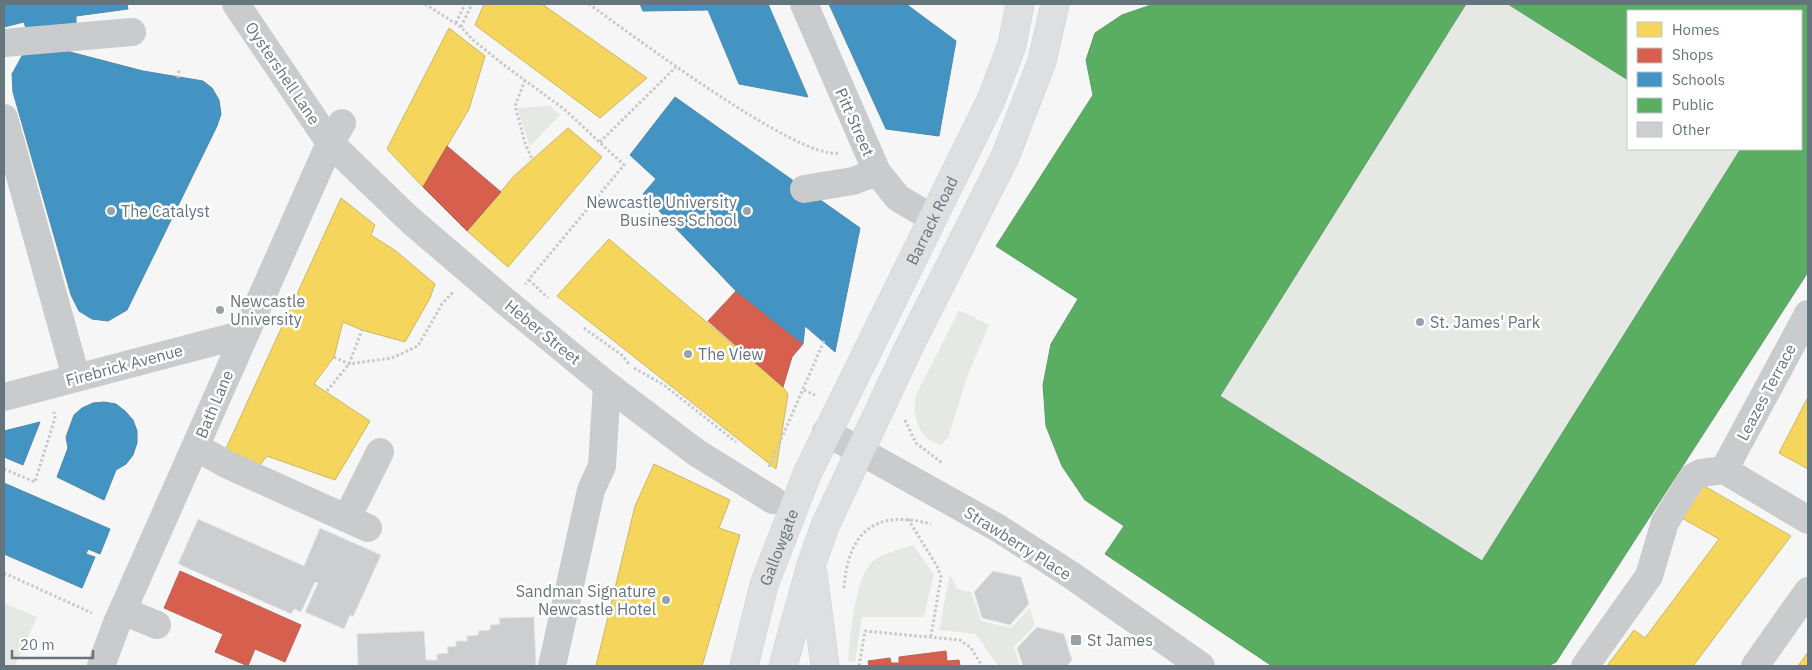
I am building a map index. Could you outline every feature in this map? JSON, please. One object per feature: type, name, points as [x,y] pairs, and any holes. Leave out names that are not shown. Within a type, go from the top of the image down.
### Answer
[{"type":"main road","points":[[783,666],[811,565],[839,494],[1005,158],[1029,99],[1051,30],[1055,4]]},
{"type":"main road","name":"Barrack Road","points":[[826,432],[1003,72],[1017,8]]},
{"type":"main road","name":"Gallowgate","points":[[744,666],[775,553],[826,432]]},
{"type":"main road","points":[[811,565],[825,666]]},
{"type":"street","name":"Oystershell Lane","points":[[236,4],[336,133]]},
{"type":"street","name":"Pitt Street","points":[[804,4],[877,172],[898,198],[932,218]]},
{"type":"street","points":[[4,43],[132,32]]},
{"type":"street","points":[[4,118],[76,377]]},
{"type":"street","name":"Bath Lane","points":[[101,666],[120,617],[244,334],[336,133]]},
{"type":"street","name":"Heber Street","points":[[336,133],[410,220],[506,302],[607,385],[697,453],[773,500]]},
{"type":"street","points":[[804,189],[853,181],[877,172]]},
{"type":"street","name":"Leazes Terrace","points":[[1724,470],[1808,314]]},
{"type":"street","name":"Firebrick Avenue","points":[[4,397],[244,334]]},
{"type":"street","points":[[552,666],[591,490],[602,466],[607,385]]},
{"type":"street","name":"Strawberry Place","points":[[826,432],[1030,548],[1201,666]]},
{"type":"street","points":[[196,447],[228,465],[357,523],[380,452]]},
{"type":"street","points":[[1585,666],[1649,576],[1663,527],[1693,477],[1701,472],[1724,470],[1808,520]]},
{"type":"street","points":[[1755,666],[1808,591]]},
{"type":"street","points":[[120,617],[157,625]]},
{"type":"path","points":[[425,4],[456,23],[472,39],[564,108],[624,164],[529,280]]},
{"type":"path","points":[[456,23],[465,4]]},
{"type":"path","points":[[461,27],[472,4]]},
{"type":"path","points":[[589,4],[676,67],[759,121],[814,150],[834,154],[865,146]]},
{"type":"path","points":[[600,142],[676,67]]},
{"type":"path","points":[[178,78],[179,70]]},
{"type":"path","points":[[526,80],[515,106],[525,143],[532,160]]},
{"type":"path","points":[[334,357],[348,364],[392,358],[418,346],[442,304],[452,293]]},
{"type":"path","points":[[327,391],[348,364],[362,330]]},
{"type":"path","points":[[590,332],[623,356],[630,366],[664,385],[740,446]]},
{"type":"path","points":[[761,461],[769,467],[824,341]]},
{"type":"path","points":[[4,469],[35,482],[55,418]]},
{"type":"path","points":[[908,518],[937,566],[941,577],[930,636]]},
{"type":"path","points":[[844,593],[850,557],[858,540],[866,531],[886,520],[908,518],[937,525]]},
{"type":"path","points":[[4,573],[120,617]]},
{"type":"path","points":[[859,666],[865,631],[960,640],[971,648],[982,666]]},
{"type":"shaded area","name":"St. James' Park","points":[[1154,4],[1808,4],[1808,272],[1556,662],[1548,666],[1272,666],[1105,554],[1124,526],[1085,500],[1062,466],[1046,426],[1043,385],[1051,344],[1078,299],[996,246],[1093,95],[1086,60],[1095,33],[1122,15]]},
{"type":"shaded area","points":[[550,106],[560,115],[530,146],[517,108]]},
{"type":"shaded area","points":[[959,310],[989,325],[967,377],[948,438],[941,445],[927,438],[918,426],[915,411],[916,395]]},
{"type":"shaded area","points":[[913,545],[934,574],[924,617],[862,617],[855,662],[848,661],[855,605],[863,576],[869,565],[881,556]]},
{"type":"shaded area","points":[[950,574],[957,589],[971,592],[981,621],[1011,628],[1030,608],[1035,625],[1014,647],[1020,666],[998,666],[976,634],[939,630]]},
{"type":"shaded area","points":[[4,603],[37,617],[15,666],[4,666]]},
{"type":"building: Homes","points":[[484,4],[542,4],[647,78],[600,118],[475,25]]},
{"type":"building: Homes","points":[[449,28],[485,56],[469,109],[423,187],[387,149]]},
{"type":"building: Homes","points":[[568,128],[602,157],[508,267],[467,231],[515,175]]},
{"type":"building: Homes","points":[[341,198],[375,225],[371,235],[396,251],[435,284],[430,298],[405,342],[362,330],[343,322],[334,357],[314,384],[370,421],[335,480],[267,456],[260,465],[223,455]]},
{"type":"building: Homes","name":"The View","points":[[609,239],[783,387],[788,394],[776,469],[557,296]]},
{"type":"building: Homes","points":[[1808,397],[1808,469],[1779,453]]},
{"type":"building: Homes","name":"Sandman Signature Newcastle Hotel","points":[[654,464],[730,500],[719,528],[740,535],[702,666],[596,666],[635,506]]},
{"type":"building: Homes","points":[[1699,483],[1791,536],[1693,666],[1607,666],[1634,630],[1645,638],[1719,539],[1680,517]]},
{"type":"building: Homes","points":[[1808,652],[1808,666],[1798,666]]},
{"type":"building: Shops","points":[[447,146],[501,192],[467,231],[423,187]]},
{"type":"building: Shops","points":[[736,291],[803,344],[792,357],[783,387],[708,321]]},
{"type":"building: Shops","points":[[180,571],[301,625],[285,662],[255,649],[248,666],[215,652],[223,634],[164,608]]},
{"type":"building: Shops","points":[[946,651],[947,661],[959,660],[960,666],[869,666],[868,661],[890,658],[891,663],[899,663],[899,657]]},
{"type":"building: Schools","points":[[4,4],[127,4],[128,9],[76,16],[76,27],[28,35],[24,22],[4,27]]},
{"type":"building: Schools","points":[[640,4],[768,4],[808,97],[739,84],[708,10],[643,11]]},
{"type":"building: Schools","points":[[829,4],[906,4],[956,41],[939,136],[886,129]]},
{"type":"building: Schools","name":"The Catalyst","points":[[51,47],[143,71],[203,81],[212,88],[219,100],[221,114],[217,126],[127,310],[108,321],[92,319],[79,311],[71,295],[13,92],[12,74],[22,56],[37,48]]},
{"type":"building: Schools","name":"Newcastle University Business School","points":[[675,97],[860,228],[835,352],[805,326],[803,344],[736,291],[643,194],[656,179],[630,155]]},
{"type":"building: Schools","points":[[93,403],[116,404],[133,420],[137,431],[137,443],[133,455],[126,464],[116,470],[104,500],[57,477],[68,448],[66,437],[74,415],[82,408]]},
{"type":"building: Schools","points":[[40,422],[23,465],[4,457],[4,431]]},
{"type":"building: Schools","points":[[4,483],[110,529],[100,554],[88,549],[86,554],[95,557],[82,588],[4,554]]},
{"type":"building: Public","name":"St. James' Park","points":[[1154,4],[1466,4],[1220,396],[1482,561],[1740,150],[1802,150],[1802,10],[1627,10],[1627,79],[1508,4],[1808,4],[1808,272],[1556,662],[1548,666],[1272,666],[1105,554],[1124,526],[1085,500],[1062,466],[1046,426],[1043,385],[1051,344],[1078,299],[996,246],[1093,95],[1086,60],[1095,33],[1122,15]]},
{"type":"building: Other","points":[[198,519],[304,566],[320,528],[381,555],[353,617],[350,615],[344,629],[305,612],[318,583],[315,582],[301,612],[294,609],[291,614],[178,564]]},
{"type":"building: Other","points":[[993,571],[1021,577],[1029,604],[1010,625],[982,618],[974,592]]},
{"type":"building: Other","points":[[534,617],[536,666],[358,666],[357,634],[424,631],[426,660],[437,660],[437,654],[448,653],[447,647],[456,646],[456,641],[467,641],[467,636],[478,635],[478,631],[490,630],[490,625],[500,624],[499,618]]},
{"type":"building: Other","points":[[1037,627],[1064,634],[1072,660],[1067,666],[1023,666],[1017,648]]},
{"type":"place","name":"The Catalyst","points":[[111,211]]},
{"type":"place","name":"Newcastle University Business School","points":[[747,211]]},
{"type":"place","name":"Newcastle University","points":[[220,310]]},
{"type":"place","name":"St. James' Park","points":[[1420,322]]},
{"type":"place","name":"The View","points":[[688,354]]},
{"type":"place","name":"Sandman Signature Newcastle Hotel","points":[[666,600]]},
{"type":"place","name":"St James","points":[[1076,640]]}]
